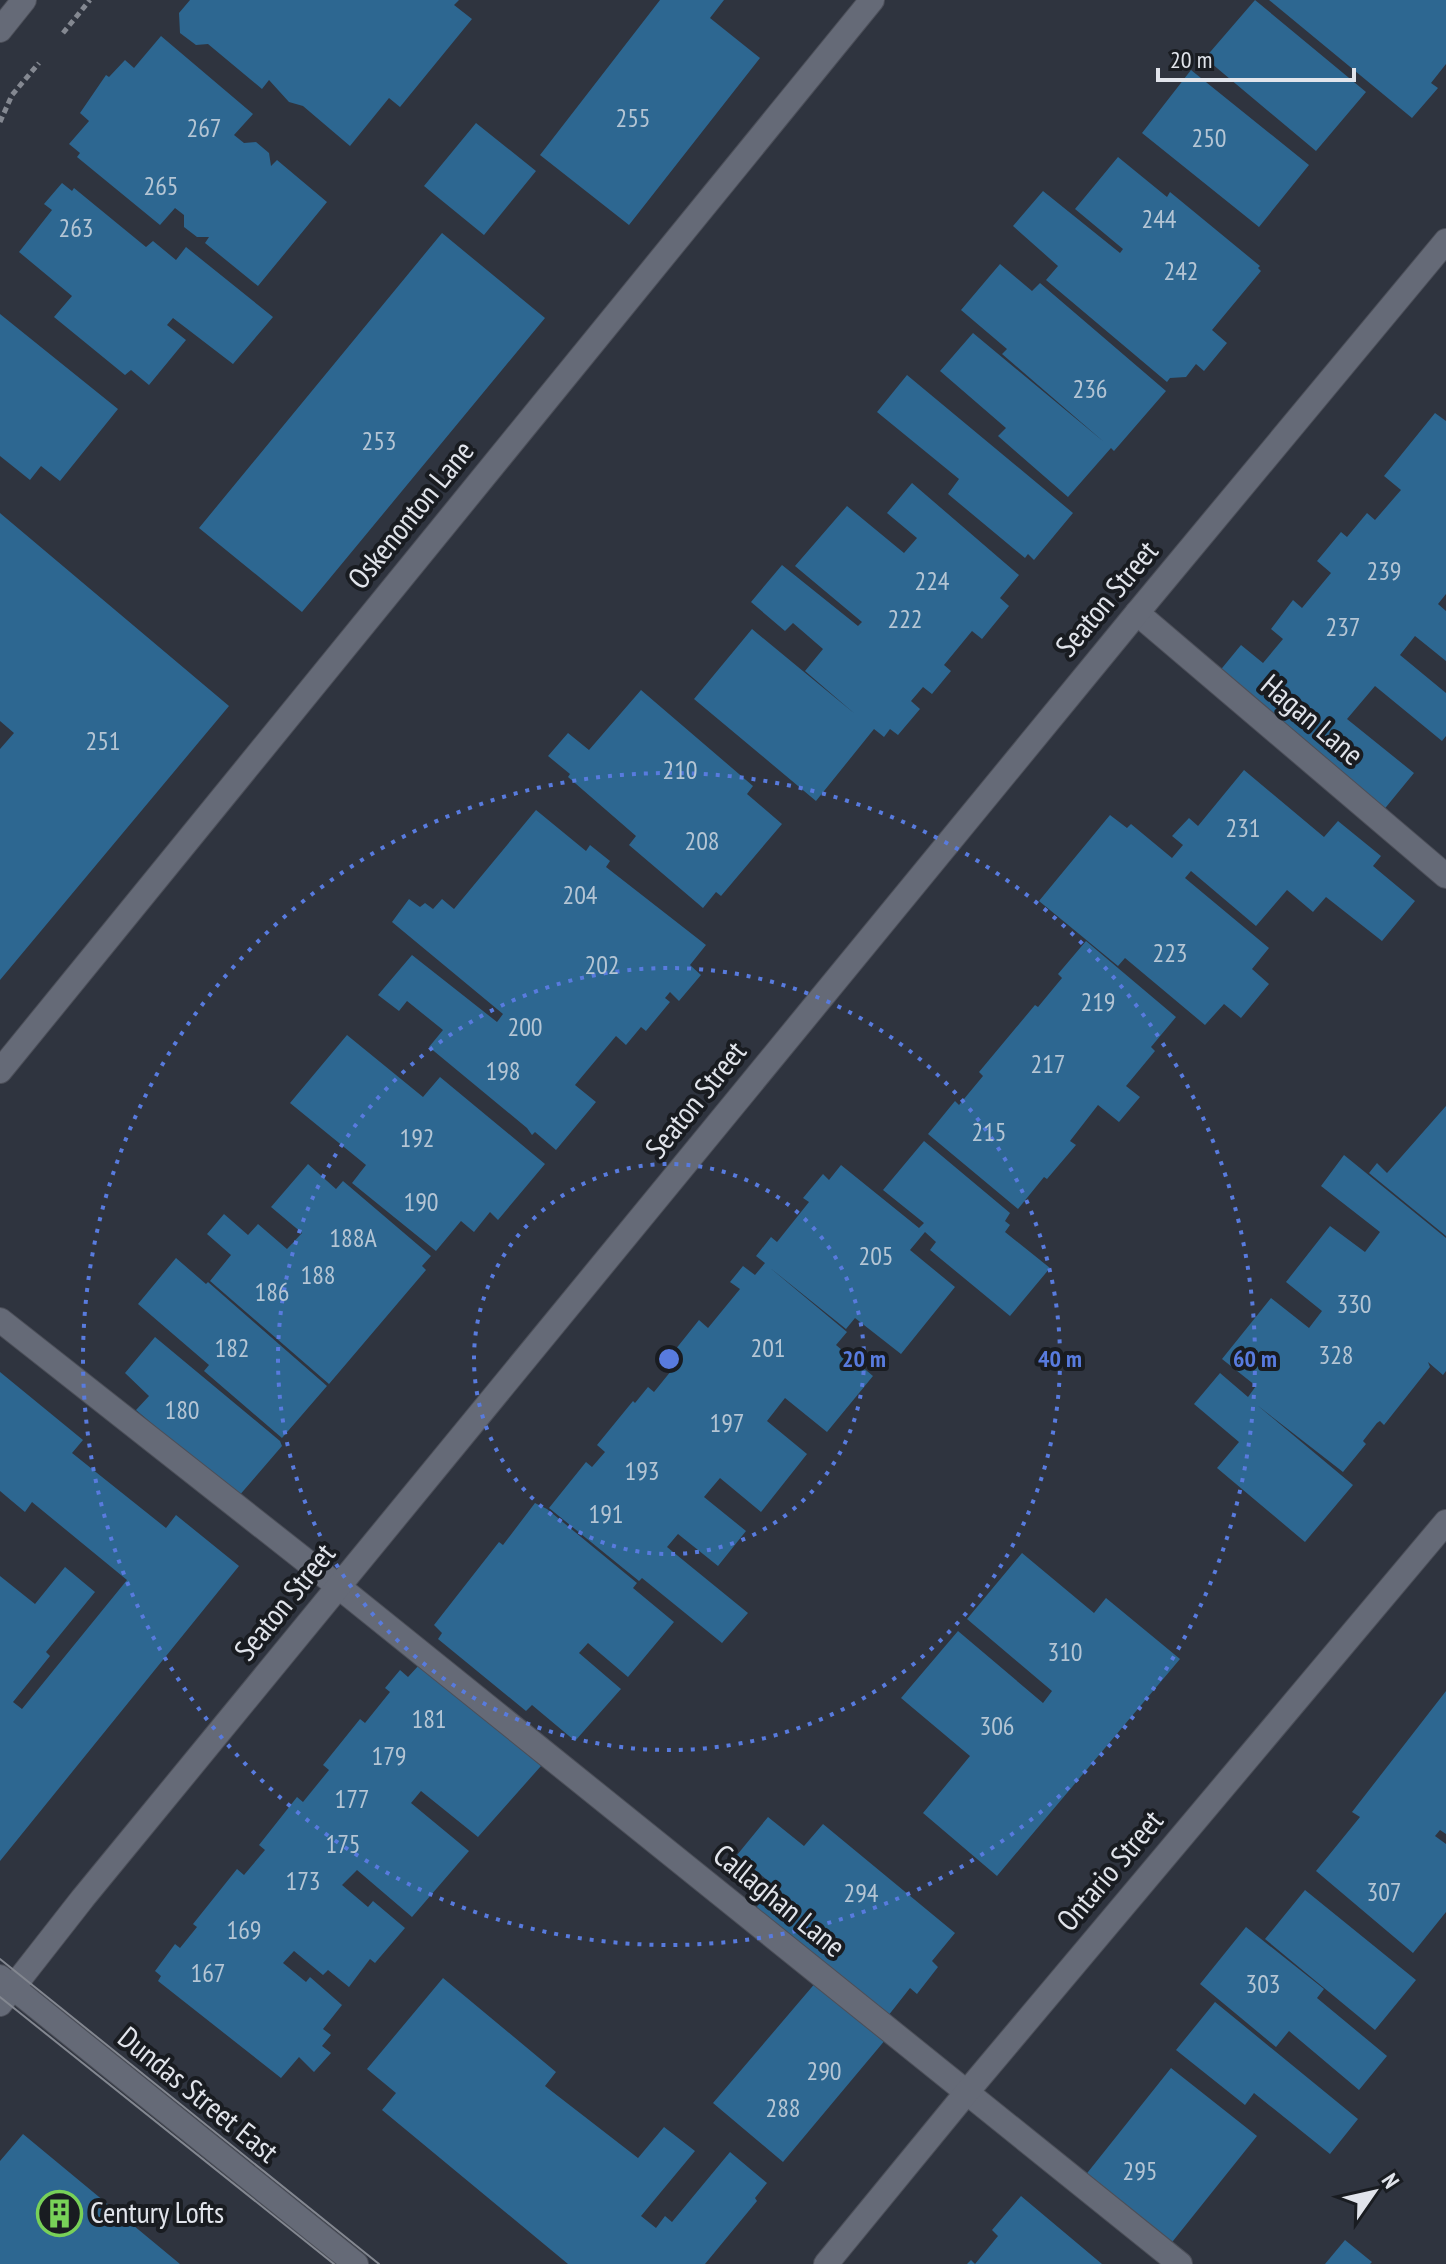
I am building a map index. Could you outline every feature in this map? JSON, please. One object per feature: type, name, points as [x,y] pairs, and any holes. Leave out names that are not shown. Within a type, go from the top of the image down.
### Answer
[{"type":"street","points":[[0,30],[24,0]]},
{"type":"street","name":"Oskenonton Lane","points":[[0,1071],[872,0]]},
{"type":"street","name":"Seaton Street","points":[[4,1989],[83,1898],[1446,241]]},
{"type":"street","name":"Hagan Lane","points":[[1137,613],[1446,876]]},
{"type":"street","name":"Callaghan Lane","points":[[0,1320],[339,1587],[1180,2264]]},
{"type":"street","name":"Ontario Street","points":[[826,2264],[1446,1522]]},
{"type":"street","name":"Dundas Street East","points":[[4,1989],[356,2264]]},
{"type":"path","points":[[61,36],[90,0]]},
{"type":"path","points":[[0,122],[12,95],[41,59]]},
{"type":"building","points":[[190,0],[459,0],[454,5],[472,19],[400,107],[389,98],[350,146],[303,106],[289,102],[269,80],[262,89],[208,44],[196,45],[180,33],[179,13]]},
{"type":"building","points":[[660,0],[724,0],[710,18],[760,58],[629,225],[540,155]]},
{"type":"building","points":[[1255,0],[1366,92],[1316,151],[1205,58]]},
{"type":"building","points":[[1269,0],[1446,0],[1446,64],[1431,83],[1438,88],[1412,118]]},
{"type":"building","points":[[161,36],[253,114],[234,135],[244,143],[256,142],[269,153],[271,166],[277,160],[327,202],[258,286],[205,243],[209,237],[197,237],[184,227],[184,215],[175,208],[160,225],[77,157],[80,153],[69,144],[89,121],[80,113],[106,75],[109,77],[125,60],[134,68]]},
{"type":"building","points":[[1191,70],[1309,165],[1259,227],[1142,133]]},
{"type":"building","points":[[476,123],[536,171],[484,235],[424,186]]},
{"type":"building","points":[[1118,157],[1167,197],[1170,192],[1260,266],[1261,271],[1212,330],[1227,343],[1204,371],[1196,364],[1186,377],[1170,378],[1167,382],[1046,280],[1058,266],[1013,226],[1043,191],[1120,253],[1123,249],[1075,209]]},
{"type":"building","points":[[62,183],[72,191],[74,188],[146,247],[153,241],[176,260],[186,247],[273,317],[233,364],[173,318],[167,325],[186,340],[149,385],[131,370],[125,375],[54,317],[72,296],[19,252],[52,210],[44,204]]},
{"type":"building","points":[[442,233],[545,318],[302,612],[199,528]]},
{"type":"building","points":[[1000,264],[1032,291],[1040,283],[1166,391],[1114,451],[1111,448],[1068,497],[998,436],[1006,428],[940,371],[973,333],[1104,442],[1002,354],[1007,349],[961,310]]},
{"type":"building","points":[[0,314],[118,409],[60,481],[41,466],[30,480],[0,456]]},
{"type":"building","points":[[907,375],[1073,513],[1034,560],[1028,554],[1025,558],[948,494],[959,479],[877,412]]},
{"type":"building","points":[[1435,413],[1446,421],[1446,594],[1438,604],[1446,611],[1446,661],[1415,636],[1400,655],[1446,693],[1446,736],[1442,741],[1375,686],[1347,719],[1414,773],[1382,812],[1218,673],[1241,645],[1263,663],[1283,639],[1271,629],[1293,600],[1302,608],[1331,573],[1317,561],[1341,532],[1347,537],[1367,513],[1375,520],[1401,490],[1384,476]]},
{"type":"building","points":[[912,483],[1019,575],[1000,598],[1009,606],[982,639],[972,631],[944,665],[951,671],[932,694],[923,687],[911,701],[920,709],[898,735],[890,729],[884,737],[874,729],[816,801],[694,699],[752,629],[855,714],[805,671],[823,649],[793,623],[785,631],[751,602],[782,565],[858,626],[862,622],[795,566],[847,506],[904,553],[917,538],[887,513]]},
{"type":"building","points":[[0,513],[229,706],[0,980],[0,749],[14,733],[0,721]]},
{"type":"building","points":[[641,690],[753,786],[747,794],[782,824],[721,896],[716,892],[703,908],[629,845],[636,836],[548,756],[568,733],[589,750]]},
{"type":"building","points":[[1244,770],[1324,837],[1338,821],[1381,856],[1373,866],[1415,901],[1382,941],[1326,897],[1313,912],[1287,890],[1256,926],[1191,871],[1185,878],[1269,948],[1252,969],[1269,984],[1241,1018],[1224,1004],[1205,1025],[1125,958],[1118,966],[1039,901],[1110,815],[1127,828],[1131,824],[1172,858],[1183,845],[1172,836],[1189,818],[1198,826]]},
{"type":"building","points":[[536,810],[586,851],[590,845],[610,861],[606,867],[706,945],[690,965],[701,975],[679,1001],[670,992],[665,998],[670,1002],[646,1031],[641,1027],[626,1045],[616,1036],[575,1085],[596,1102],[556,1150],[535,1132],[532,1135],[429,1047],[443,1030],[407,1001],[399,1011],[378,995],[412,955],[497,1022],[503,1014],[392,922],[409,899],[420,907],[425,903],[433,909],[442,899],[454,909]]},
{"type":"building","points":[[1086,941],[1176,1017],[1151,1047],[1155,1051],[1126,1086],[1140,1097],[1119,1122],[1098,1105],[1070,1141],[1076,1145],[1018,1209],[928,1134],[955,1101],[959,1105],[983,1076],[979,1072],[1062,978],[1058,974]]},
{"type":"building","points":[[347,1035],[423,1097],[440,1077],[545,1164],[498,1220],[490,1212],[474,1232],[461,1221],[436,1251],[352,1183],[366,1165],[290,1103]]},
{"type":"building","points":[[1446,1106],[1446,1236],[1369,1173],[1377,1163],[1387,1173]]},
{"type":"building","points":[[924,1141],[1010,1213],[1005,1221],[1010,1225],[1005,1232],[1050,1268],[1010,1316],[930,1250],[936,1242],[925,1232],[910,1250],[955,1287],[901,1354],[855,1318],[846,1329],[769,1267],[847,1332],[836,1345],[873,1376],[827,1432],[785,1398],[767,1421],[807,1454],[761,1512],[720,1478],[704,1497],[746,1531],[718,1566],[678,1534],[667,1547],[748,1613],[722,1643],[549,1508],[586,1462],[592,1467],[605,1452],[597,1445],[633,1401],[635,1403],[648,1387],[654,1392],[671,1371],[663,1365],[699,1320],[708,1328],[740,1289],[730,1282],[743,1266],[755,1275],[765,1263],[756,1256],[771,1237],[777,1242],[809,1202],[803,1198],[823,1174],[829,1180],[841,1165],[919,1228],[924,1223],[883,1190]]},
{"type":"building","points":[[1344,1155],[1446,1238],[1446,1371],[1443,1375],[1428,1362],[1430,1367],[1384,1425],[1380,1421],[1377,1423],[1363,1441],[1366,1444],[1343,1472],[1257,1405],[1353,1485],[1305,1542],[1217,1468],[1239,1442],[1194,1404],[1220,1373],[1248,1397],[1256,1386],[1222,1359],[1271,1298],[1309,1328],[1322,1311],[1286,1282],[1330,1226],[1365,1252],[1380,1232],[1321,1186]]},
{"type":"building","points":[[308,1164],[336,1189],[343,1181],[431,1256],[422,1266],[426,1270],[329,1384],[210,1281],[231,1255],[207,1234],[224,1214],[248,1235],[258,1224],[287,1249],[302,1233],[271,1207]]},
{"type":"building","points":[[176,1258],[327,1386],[282,1438],[204,1371],[209,1365],[138,1304]]},
{"type":"building","points":[[155,1337],[280,1441],[282,1446],[238,1497],[136,1410],[149,1396],[125,1373]]},
{"type":"building","points":[[0,1372],[83,1440],[72,1453],[166,1528],[176,1515],[239,1566],[0,1861],[0,1576],[35,1604],[65,1567],[95,1592],[46,1652],[50,1656],[13,1702],[22,1709],[127,1580],[32,1502],[25,1512],[0,1491]]},
{"type":"building","points":[[535,1503],[547,1509],[637,1583],[633,1588],[674,1622],[628,1677],[588,1643],[579,1653],[621,1689],[575,1741],[532,1705],[526,1711],[438,1639],[442,1633],[434,1625],[499,1542],[503,1545]]},
{"type":"building","points":[[1022,1553],[1094,1613],[1106,1598],[1180,1659],[997,1876],[923,1813],[970,1756],[901,1698],[958,1631],[1043,1703],[1052,1691],[967,1619]]},
{"type":"building","points":[[420,1664],[541,1766],[478,1837],[421,1791],[411,1803],[469,1851],[412,1917],[357,1870],[342,1885],[368,1907],[373,1901],[405,1928],[375,1963],[370,1959],[349,1987],[328,1970],[323,1975],[294,1951],[283,1963],[306,1982],[310,1977],[342,2005],[323,2029],[331,2035],[322,2046],[331,2053],[314,2072],[299,2057],[281,2078],[158,1981],[161,1976],[155,1971],[175,1944],[180,1948],[197,1927],[193,1924],[237,1869],[244,1875],[265,1850],[259,1845],[297,1797],[303,1802],[329,1770],[323,1765],[360,1719],[365,1723],[390,1692],[385,1688],[400,1670],[408,1677]]},
{"type":"building","points":[[1446,1691],[1446,1834],[1440,1830],[1435,1836],[1446,1844],[1446,1912],[1413,1953],[1316,1871],[1360,1817],[1352,1812]]},
{"type":"building","points":[[768,1817],[804,1846],[823,1824],[955,1933],[932,1961],[938,1967],[917,1994],[910,1988],[888,2016],[756,1908],[773,1885],[737,1855]]},
{"type":"building","points":[[1305,1890],[1416,1980],[1375,2030],[1265,1939]]},
{"type":"building","points":[[1246,1927],[1324,1989],[1317,1998],[1387,2056],[1359,2090],[1289,2031],[1276,2047],[1200,1984]]},
{"type":"building","points":[[443,1978],[556,2072],[545,2086],[638,2158],[664,2127],[695,2151],[641,2216],[656,2228],[665,2216],[672,2222],[730,2152],[767,2183],[755,2198],[757,2201],[705,2264],[568,2264],[382,2110],[396,2093],[367,2069]]},
{"type":"building","points":[[817,1981],[886,2039],[783,2162],[713,2103]]},
{"type":"building","points":[[1215,2002],[1358,2119],[1330,2154],[1254,2093],[1245,2105],[1176,2050]]},
{"type":"building","points":[[1171,2068],[1257,2136],[1169,2246],[1084,2177]]},
{"type":"building","name":"Century Lofts","points":[[23,2134],[180,2264],[0,2264],[0,2161]]},
{"type":"building","points":[[1021,2196],[1102,2264],[975,2264],[998,2236],[992,2230]]},
{"type":"building","points":[[1345,2240],[1372,2262],[1325,2264]]},
{"type":"tram line","points":[[0,1959],[379,2264]]},
{"type":"tram line","points":[[0,1997],[334,2264]]},
{"type":"place","name":"Century Lofts","points":[[59,2213]]}]
